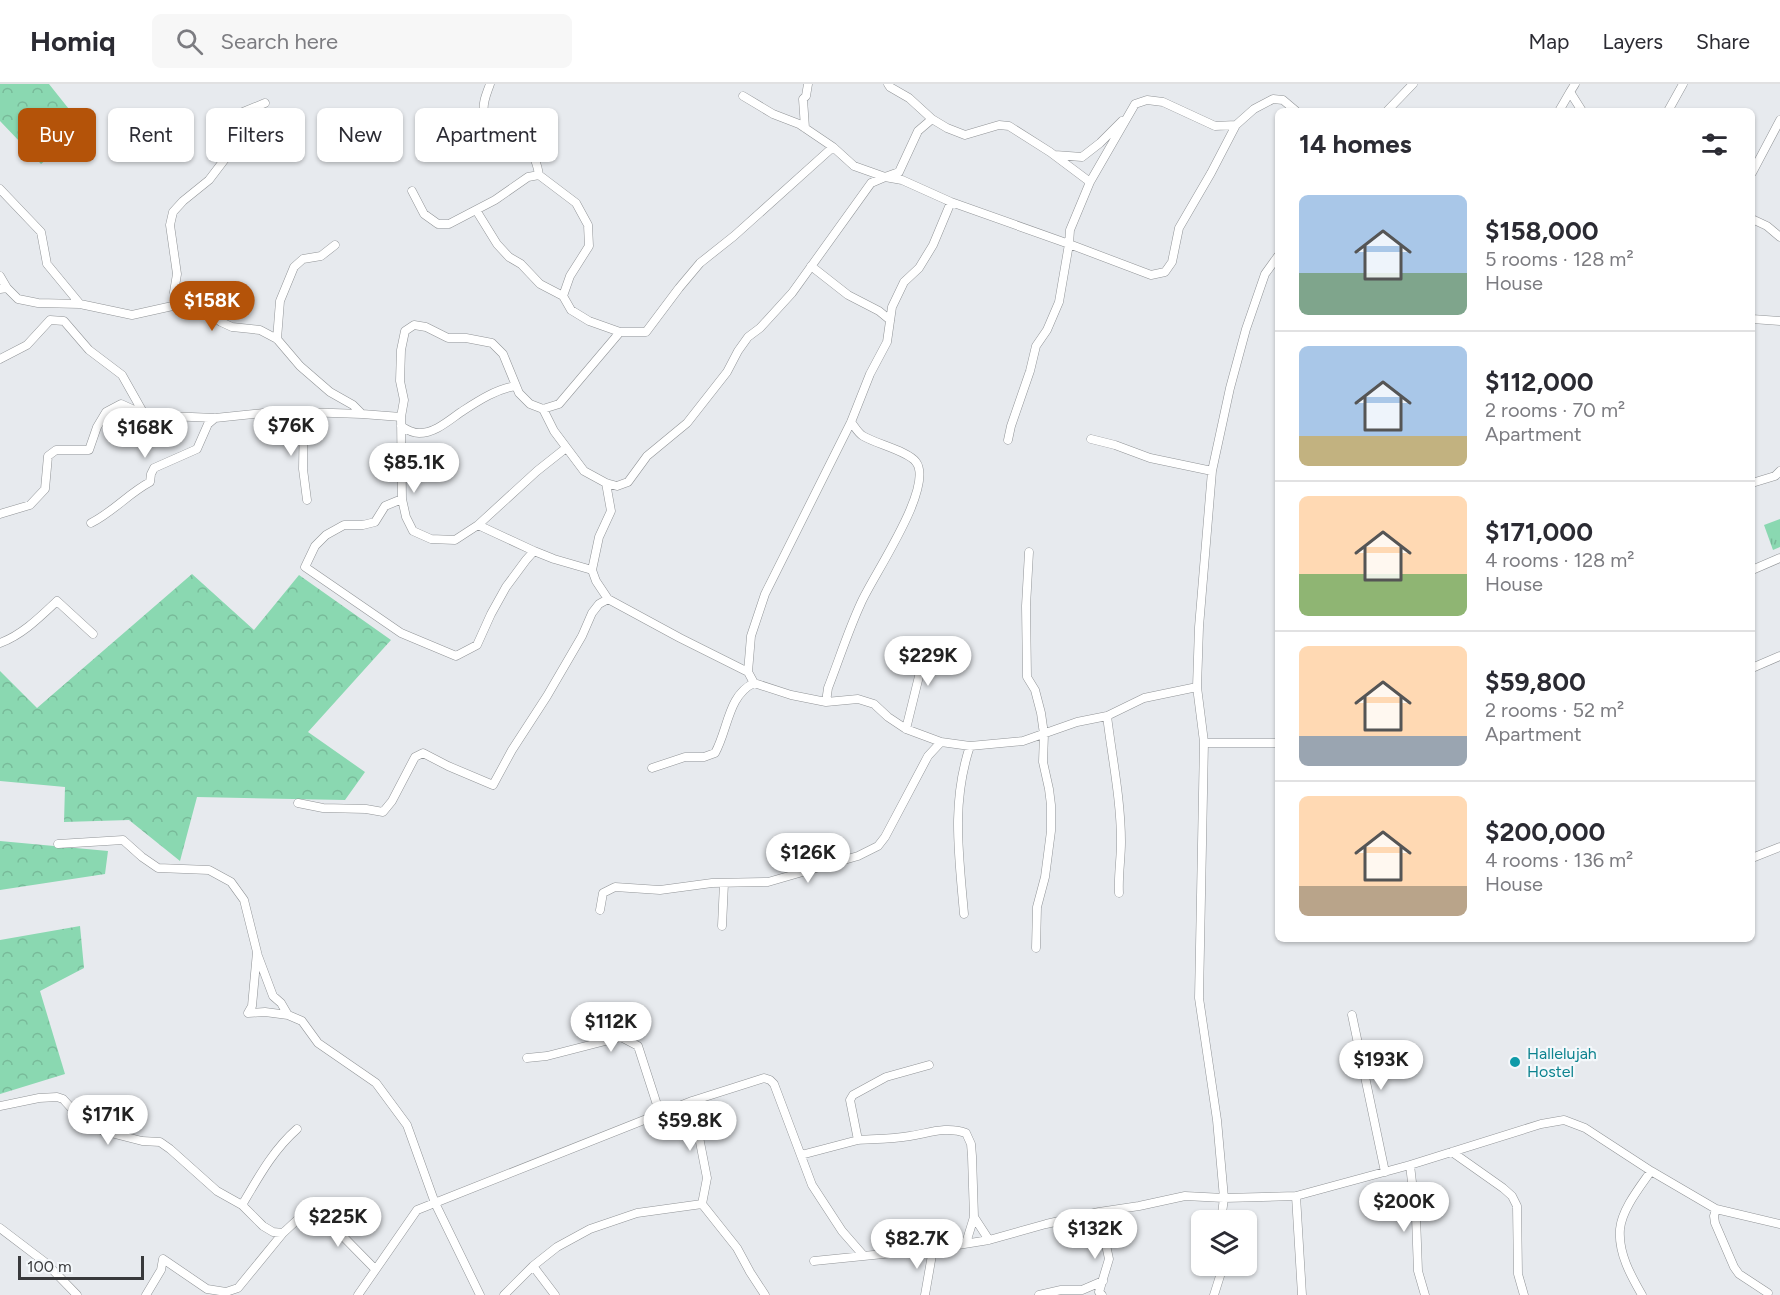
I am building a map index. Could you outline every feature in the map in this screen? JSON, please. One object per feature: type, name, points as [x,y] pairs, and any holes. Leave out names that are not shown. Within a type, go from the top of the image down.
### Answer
[{"type":"street","points":[[490,84],[484,102],[484,113],[495,126],[520,144],[535,160],[539,175],[576,203],[588,225],[589,246],[570,276],[563,296]]},
{"type":"street","points":[[805,128],[803,99],[806,96],[808,84]]},
{"type":"street","points":[[888,84],[909,98],[932,119],[965,135],[999,125],[1009,126],[1090,182]]},
{"type":"street","points":[[1561,108],[1575,84]]},
{"type":"street","points":[[1670,108],[1683,84]]},
{"type":"street","points":[[1389,108],[1407,86]]},
{"type":"street","points":[[1570,92],[1580,108]]},
{"type":"street","points":[[743,96],[773,114],[799,124],[833,147],[854,166],[885,177],[902,180],[951,202],[1151,275],[1165,272],[1172,262],[1179,228],[1236,125],[1254,109],[1273,99],[1283,100],[1292,108]]},
{"type":"street","points":[[1008,440],[1036,346],[1047,330],[1059,302],[1070,230],[1090,182],[1135,104],[1147,100],[1163,102],[1215,126],[1236,125]]},
{"type":"street","points":[[177,305],[174,291],[177,274],[170,225],[173,212],[209,180],[228,155],[232,128],[243,112],[265,103]]},
{"type":"street","points":[[1054,155],[1082,157],[1128,116]]},
{"type":"street","points":[[543,409],[554,431],[584,471],[606,483],[617,486],[628,482],[647,456],[687,423],[727,372],[748,338],[792,293],[871,183],[899,172],[918,131],[932,119]]},
{"type":"street","points":[[1755,168],[1779,124]]},
{"type":"street","points":[[476,210],[497,244],[509,257],[520,264],[540,284],[563,296],[571,310],[589,321],[620,332],[646,332],[700,263],[734,236],[833,147]]},
{"type":"street","points":[[412,191],[424,214],[438,224],[448,224],[495,201],[528,177],[539,175]]},
{"type":"street","points":[[0,189],[41,232],[47,264],[80,304]]},
{"type":"street","points":[[754,683],[748,672],[751,636],[765,594],[851,422],[870,374],[887,342],[892,307],[904,282],[919,268],[933,245],[951,202]]},
{"type":"street","points":[[1755,220],[1767,226],[1780,237]]},
{"type":"street","points":[[277,339],[280,301],[294,267],[303,259],[321,256],[335,245]]},
{"type":"street","points":[[1222,1210],[1224,1198],[1217,1120],[1199,998],[1204,743],[1197,687],[1198,627],[1212,471],[1246,328],[1265,274],[1275,260]]},
{"type":"street","points":[[811,266],[848,294],[879,311],[890,320]]},
{"type":"street","points":[[0,276],[3,288],[18,299],[38,303],[80,304],[132,315],[177,305],[207,312],[232,327],[260,330],[277,339],[300,366],[330,392],[353,405],[362,414]]},
{"type":"street","points":[[1755,319],[1780,321]]},
{"type":"street","points":[[0,359],[27,345],[50,320],[64,321],[89,350],[122,375],[145,415]]},
{"type":"street","points":[[566,448],[478,525],[454,540],[431,539],[412,531],[402,499],[401,417],[404,400],[400,381],[401,350],[405,331],[414,325],[426,327],[448,338],[466,338],[492,343],[503,354],[519,393],[530,404],[543,409],[559,404],[620,332]]},
{"type":"street","points":[[401,426],[418,433],[430,431],[447,423],[495,392],[516,386]]},
{"type":"street","points":[[0,514],[30,505],[45,489],[48,456],[56,450],[89,450],[97,427],[106,412],[121,404],[145,415],[215,418],[304,412],[401,417]]},
{"type":"street","points":[[304,412],[303,468],[307,500]]},
{"type":"street","points":[[91,523],[106,515],[139,488],[150,482],[154,468],[197,449],[208,424],[215,418]]},
{"type":"street","points":[[826,702],[828,688],[861,603],[908,519],[920,473],[917,462],[861,435],[851,422]]},
{"type":"street","points":[[1091,439],[1124,447],[1150,458],[1212,471]]},
{"type":"street","points":[[1755,482],[1775,476],[1780,471]]},
{"type":"street","points":[[606,483],[611,511],[599,537],[592,570],[596,582],[609,599],[748,672]]},
{"type":"street","points":[[402,499],[386,506],[375,522],[363,525],[344,525],[326,535],[315,546],[305,567],[401,633],[456,656],[477,645],[506,587],[534,551]]},
{"type":"street","points":[[478,525],[554,560],[592,570]]},
{"type":"street","points":[[1029,552],[1026,606],[1027,677],[1035,690],[1044,734],[1042,762],[1049,789],[1051,831],[1045,877],[1037,907],[1036,948]]},
{"type":"street","points":[[1755,569],[1780,558]]},
{"type":"street","points":[[298,803],[323,808],[366,809],[383,812],[392,801],[415,758],[423,753],[492,784],[547,696],[582,636],[592,613],[599,604],[609,599]]},
{"type":"street","points":[[0,643],[9,640],[57,601],[93,634]]},
{"type":"street","points":[[906,729],[922,664],[925,641]]},
{"type":"street","points":[[1755,667],[1780,656]]},
{"type":"street","points":[[652,768],[686,757],[704,757],[716,753],[736,698],[745,687],[754,683],[791,695],[826,702],[858,699],[874,705],[906,729],[941,742],[970,746],[1023,741],[1077,722],[1107,716],[1144,698],[1197,687]]},
{"type":"street","points":[[1107,716],[1118,796],[1121,842],[1118,872],[1119,893]]},
{"type":"street","points":[[600,910],[603,894],[615,887],[660,890],[724,883],[768,882],[858,856],[878,846],[885,837],[928,756],[941,742]]},
{"type":"street","points":[[1204,743],[1275,743]]},
{"type":"street","points":[[964,914],[957,809],[960,780],[970,746]]},
{"type":"street","points":[[58,844],[123,840],[158,868],[209,870],[231,882],[244,900],[257,952],[273,996],[281,1003],[288,1015]]},
{"type":"street","points":[[1755,857],[1780,847]]},
{"type":"street","points":[[722,926],[724,883]]},
{"type":"street","points":[[257,952],[252,1006],[248,1013],[265,1012],[288,1015],[302,1021],[318,1043],[376,1083],[407,1125],[435,1203],[480,1295]]},
{"type":"street","points":[[1352,1015],[1385,1172]]},
{"type":"street","points":[[527,1058],[548,1056],[621,1037],[638,1046],[660,1114]]},
{"type":"street","points":[[858,1140],[850,1100],[853,1095],[886,1077],[929,1065]]},
{"type":"street","points":[[358,1295],[417,1210],[692,1101],[764,1078],[774,1084],[812,1185],[842,1231],[863,1255]]},
{"type":"street","points":[[0,1106],[39,1098],[57,1097],[63,1099],[73,1110],[103,1131],[142,1141],[160,1142],[217,1191],[242,1205],[263,1226],[273,1232],[284,1233]]},
{"type":"street","points":[[692,1101],[707,1178],[702,1204],[737,1248],[765,1295]]},
{"type":"street","points":[[814,1261],[933,1249],[989,1240],[1099,1212],[1185,1196],[1296,1197],[1410,1165],[1541,1124],[1564,1120],[1585,1128],[1651,1171],[1716,1209],[1780,1224]]},
{"type":"street","points":[[242,1205],[271,1157],[297,1129]]},
{"type":"street","points":[[801,1155],[858,1140],[909,1137],[939,1130],[956,1130],[966,1133],[971,1144],[974,1217],[966,1243]]},
{"type":"street","points":[[1452,1152],[1512,1196],[1517,1206],[1518,1274],[1524,1295]]},
{"type":"street","points":[[1410,1165],[1416,1217],[1418,1270],[1425,1295]]},
{"type":"street","points":[[1642,1295],[1629,1273],[1620,1228],[1629,1205],[1651,1171]]},
{"type":"street","points":[[1296,1197],[1302,1295]]},
{"type":"street","points":[[504,1295],[533,1266],[557,1247],[590,1229],[637,1213],[702,1204]]},
{"type":"street","points":[[146,1295],[161,1270],[163,1259],[207,1289],[226,1292],[238,1288],[284,1233],[310,1208],[315,1208],[375,1269]]},
{"type":"street","points":[[1716,1209],[1715,1223],[1734,1267],[1739,1274],[1768,1293]]},
{"type":"street","points":[[1099,1212],[1109,1259],[1100,1292],[1102,1295]]},
{"type":"street","points":[[974,1217],[989,1240]]},
{"type":"street","points":[[0,1228],[46,1263],[76,1295]]},
{"type":"street","points":[[925,1295],[933,1249]]},
{"type":"street","points":[[533,1266],[555,1295]]},
{"type":"street","points":[[1214,1295],[1220,1276]]},
{"type":"street","points":[[1039,1295],[1061,1290],[1082,1290],[1103,1281]]},
{"type":"green space","points":[[0,84],[49,84],[68,108],[18,108],[18,140],[0,121]]},
{"type":"green space","points":[[1780,519],[1780,547],[1773,550],[1764,525]]},
{"type":"green space","points":[[192,574],[254,630],[299,575],[391,640],[308,732],[365,772],[345,800],[197,797],[180,861],[129,820],[64,822],[65,787],[0,781],[0,671],[37,708]]},
{"type":"green space","points":[[0,841],[108,851],[105,874],[0,890]]},
{"type":"green space","points":[[80,926],[84,968],[40,991],[65,1074],[0,1094],[0,940]]},
{"type":"place","name":"Hallelujah Hostel","points":[[1515,1062]]}]
